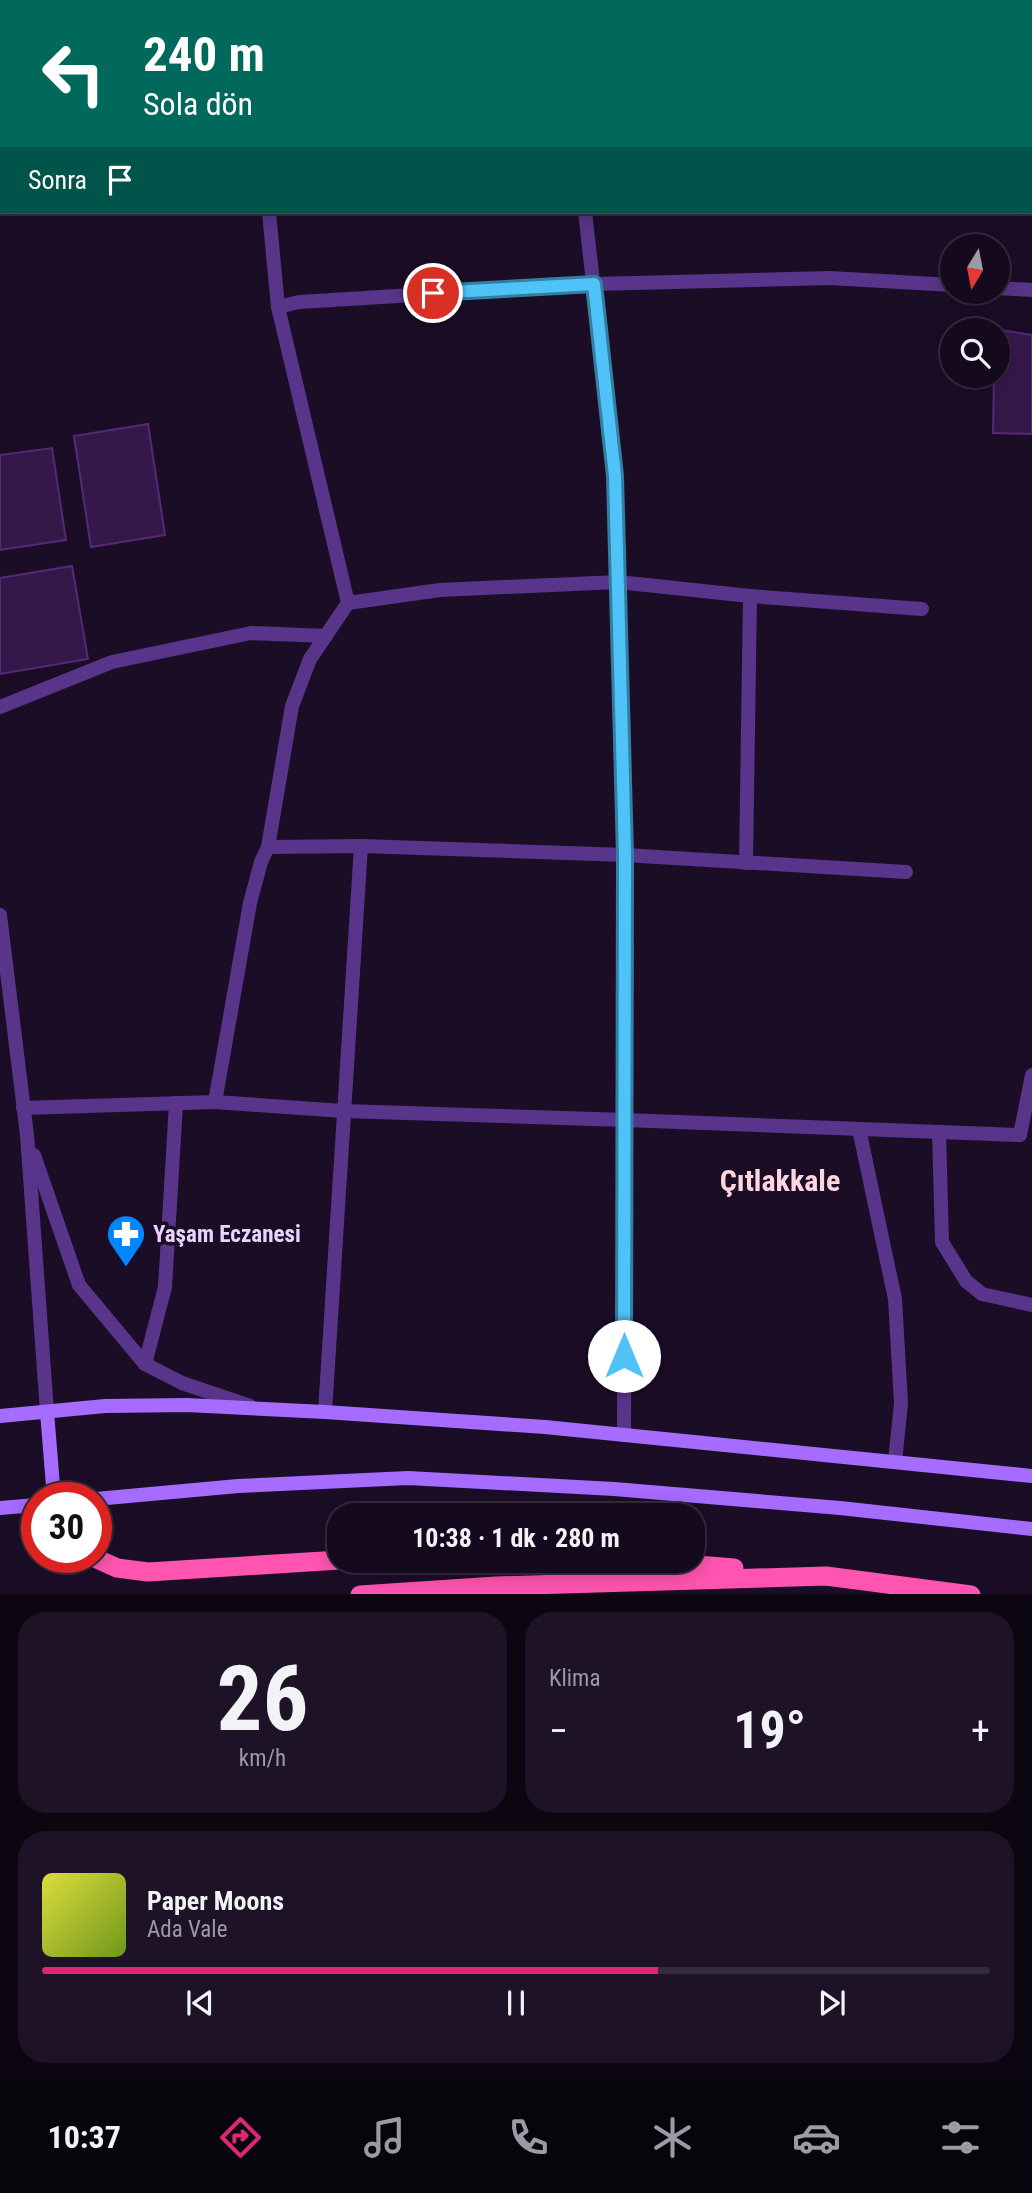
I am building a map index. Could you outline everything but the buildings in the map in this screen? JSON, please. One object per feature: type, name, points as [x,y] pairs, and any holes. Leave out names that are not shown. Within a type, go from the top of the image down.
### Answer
[{"type":"highway","points":[[112,1566],[148,1572],[327,1561]]},
{"type":"highway","points":[[705,1566],[826,1576],[971,1594]]},
{"type":"highway","points":[[360,1594],[496,1586],[826,1576]]},
{"type":"main road","points":[[0,1416],[118,1406],[187,1405],[325,1412],[545,1426],[1032,1476]]},
{"type":"main road","points":[[47,1412],[53,1482]]},
{"type":"main road","points":[[112,1498],[237,1486],[408,1478],[614,1489],[840,1508],[1032,1529]]},
{"type":"main road","points":[[0,1508],[21,1506]]},
{"type":"street","points":[[215,1102],[250,903],[268,847],[292,706],[310,659],[348,603],[278,307],[268,214]]},
{"type":"street","points":[[585,214],[615,476],[625,855],[624,1435]]},
{"type":"street","points":[[278,307],[299,302],[594,284],[830,278],[940,284]]},
{"type":"street","points":[[1010,288],[1032,289]]},
{"type":"street","points":[[348,603],[440,590],[618,582],[750,596],[922,608]]},
{"type":"street","points":[[746,863],[750,596]]},
{"type":"street","points":[[0,707],[112,662],[251,633],[326,636]]},
{"type":"street","points":[[325,1412],[361,846]]},
{"type":"street","points":[[268,847],[361,846],[625,855],[906,872]]},
{"type":"street","points":[[0,915],[27,1135],[47,1412]]},
{"type":"street","points":[[23,1108],[215,1102],[343,1111],[1020,1135],[1032,1075]]},
{"type":"street","points":[[145,1364],[165,1287],[176,1103]]},
{"type":"street","points":[[859,1129],[895,1299],[901,1403],[895,1462]]},
{"type":"street","points":[[939,1132],[942,1242],[966,1281],[982,1294],[1032,1305]]},
{"type":"street","points":[[27,1135],[79,1285],[145,1364],[182,1383],[258,1409]]},
{"type":"place","name":"Yaşam Eczanesi","points":[[126,1268]]},
{"type":"district","name":"Çıtlakkale","points":[[780,1181]]},
{"type":"route","points":[[433,293],[594,284],[615,476],[625,855],[624,1356]]}]
